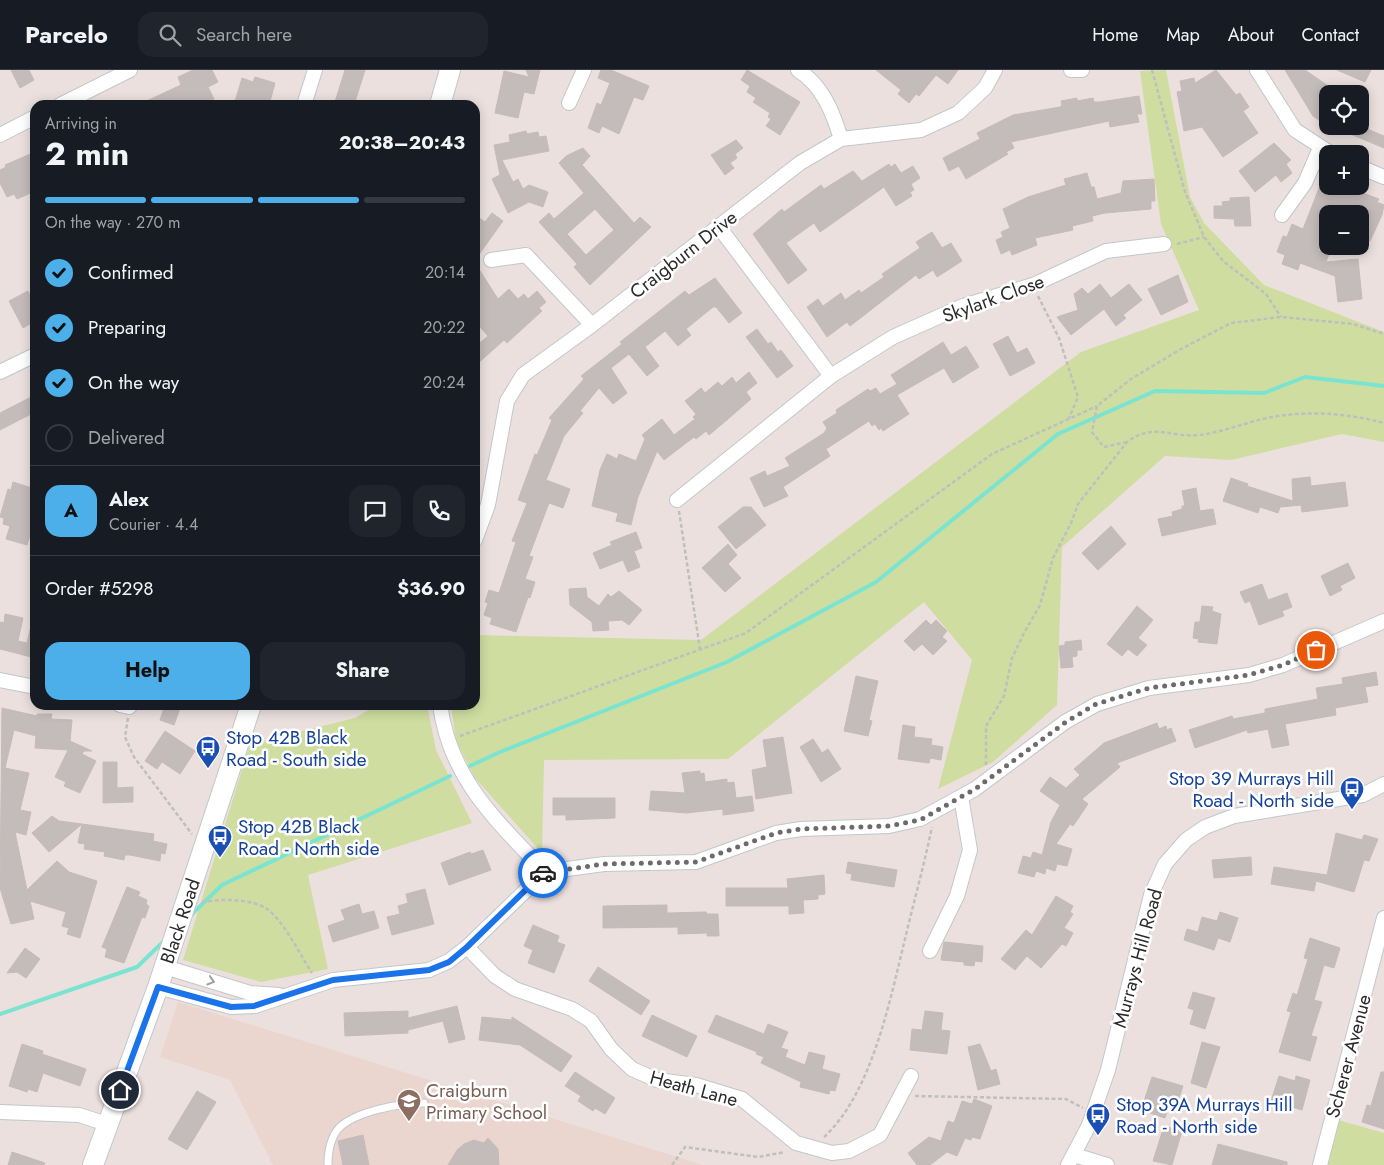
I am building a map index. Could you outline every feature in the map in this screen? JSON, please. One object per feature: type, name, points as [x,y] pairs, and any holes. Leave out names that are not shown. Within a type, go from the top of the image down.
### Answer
[{"type":"main road","points":[[441,100],[450,70]]},
{"type":"main road","name":"Black Road","points":[[93,1165],[158,987],[250,710]]},
{"type":"street","points":[[70,100],[130,70]]},
{"type":"street","points":[[306,100],[315,70]]},
{"type":"street","points":[[568,103],[584,70]]},
{"type":"street","points":[[798,70],[811,78],[826,100],[841,139]]},
{"type":"street","name":"Craigburn Drive","points":[[480,527],[488,505],[507,401],[523,375],[592,325],[800,163],[841,139],[921,130],[958,113],[985,88],[995,70]]},
{"type":"street","points":[[1071,70],[1082,70]]},
{"type":"street","points":[[1257,70],[1295,130],[1319,146]]},
{"type":"street","points":[[0,135],[30,120]]},
{"type":"street","points":[[1282,216],[1319,162]]},
{"type":"street","points":[[1369,171],[1384,177]]},
{"type":"street","points":[[718,227],[830,376]]},
{"type":"street","name":"Skylark Close","points":[[677,500],[830,376],[893,337],[963,306],[1033,285],[1106,251],[1164,244]]},
{"type":"street","points":[[491,260],[526,254],[592,325]]},
{"type":"street","points":[[0,372],[30,357]]},
{"type":"street","points":[[158,987],[231,1007],[254,1006],[333,980],[429,970],[449,962],[467,947],[545,872],[604,864],[696,862],[776,833],[801,829],[889,826],[920,820],[986,781],[1066,722],[1096,704],[1149,688],[1249,675],[1283,665],[1384,621]]},
{"type":"street","points":[[0,680],[30,686]]},
{"type":"street","points":[[441,710],[442,724],[459,768],[479,801],[545,872]]},
{"type":"street","name":"Murrays Hill Road","points":[[1071,1160],[1093,1113],[1108,1070],[1151,895],[1171,858],[1186,840],[1205,827],[1234,816],[1362,794],[1384,784]]},
{"type":"street","points":[[930,951],[957,896],[970,850],[961,797]]},
{"type":"street","name":"Scherer Avenue","points":[[1320,1165],[1378,968],[1384,918]]},
{"type":"street","name":"Heath Lane","points":[[467,947],[495,976],[515,989],[572,1009],[591,1021],[611,1049],[632,1070],[657,1080],[696,1085],[742,1099],[796,1143],[812,1148],[832,1153],[849,1151],[864,1145],[880,1135],[911,1076]]},
{"type":"street","points":[[164,967],[250,993],[287,996]]},
{"type":"street","points":[[0,1112],[79,1115],[107,1124]]},
{"type":"street","points":[[1071,1160],[1108,1165]]},
{"type":"lane","points":[[328,1165],[328,1150],[338,1129],[349,1121],[384,1108],[424,1103]]},
{"type":"path","points":[[1152,70],[1185,192],[1204,237],[1223,261],[1266,294],[1281,317]]},
{"type":"path","points":[[1164,244],[1182,245],[1204,237]]},
{"type":"path","points":[[1033,285],[1059,338],[1078,397],[1069,418]]},
{"type":"path","points":[[449,741],[746,633],[992,454],[1097,406],[1131,379],[1181,349],[1231,323],[1281,317],[1353,324],[1384,334]]},
{"type":"path","points":[[1097,406],[1092,432],[1104,446],[1127,442]]},
{"type":"path","points":[[986,781],[986,726],[1004,696],[1012,658],[1040,605],[1053,558],[1071,523],[1078,504],[1127,442],[1136,435],[1150,431],[1164,431],[1180,435],[1201,434],[1268,418],[1297,414],[1332,415],[1384,423]]},
{"type":"path","points":[[677,500],[700,650]]},
{"type":"path","points":[[127,710],[125,737],[134,756],[204,848]]},
{"type":"path","points":[[672,1165],[686,1147],[758,1157],[812,1148],[837,1125],[855,1092],[889,1008],[935,811]]},
{"type":"path","points":[[215,900],[246,902],[268,910],[289,935],[319,985]]},
{"type":"path","points":[[901,1096],[1066,1099],[1093,1113]]},
{"type":"shaded area","name":"Craigburn Primary School","points":[[178,1002],[703,1165],[273,1165],[230,1080],[160,1057]]},
{"type":"green space","points":[[1166,70],[1190,197],[1204,223],[1264,285],[1384,332],[1384,442],[1342,434],[1231,460],[1165,456],[1062,547],[1057,705],[993,762],[938,789],[972,660],[924,602],[728,759],[544,760],[542,853],[475,778],[456,741],[452,710],[480,710],[480,635],[701,640],[1081,352],[1199,310],[1161,224],[1140,71]]},
{"type":"green space","points":[[369,710],[428,710],[436,750],[472,823],[308,875],[328,969],[261,982],[183,960],[250,744],[355,718]]},
{"type":"green space","points":[[1338,1120],[1384,1133],[1384,1165],[1327,1165]]},
{"type":"building","points":[[11,70],[29,70],[34,80],[20,88]]},
{"type":"building","points":[[193,70],[212,70],[218,82],[208,87],[214,99],[149,100],[181,85],[178,77]]},
{"type":"building","points":[[345,70],[365,70],[356,100],[336,100]]},
{"type":"building","points":[[526,70],[540,70],[534,94],[524,92],[518,118],[495,113],[504,71],[529,77]]},
{"type":"building","points":[[601,70],[611,70],[649,86],[643,100],[634,97],[619,134],[602,126],[599,133],[588,128],[597,103],[601,105],[610,83],[598,78]]},
{"type":"building","points":[[747,70],[800,102],[780,135],[766,126],[771,119],[768,117],[770,113],[753,102],[756,98],[747,92],[750,86],[741,80]]},
{"type":"building","points":[[876,70],[958,70],[948,84],[936,75],[919,96],[916,94],[909,103],[898,94],[901,90]]},
{"type":"building","points":[[1216,70],[1236,95],[1240,93],[1249,107],[1243,111],[1258,133],[1223,157],[1202,127],[1184,131],[1177,92],[1182,91],[1180,81],[1194,78],[1195,83]]},
{"type":"building","points":[[1285,70],[1305,70],[1327,85],[1319,85],[1319,120],[1313,116]]},
{"type":"building","points":[[1337,70],[1371,70],[1365,82]]},
{"type":"building","points":[[255,77],[275,83],[270,100],[235,100],[242,78],[253,82]]},
{"type":"building","points":[[1139,96],[1142,114],[1137,114],[1139,122],[1110,127],[1109,121],[1011,142],[1014,148],[1006,152],[1008,154],[966,179],[959,166],[949,171],[943,158],[980,139],[977,133],[1013,115],[1060,107],[1062,105],[1061,101],[1077,98],[1077,101],[1093,98],[1094,102],[1100,102]]},
{"type":"building","points":[[1369,130],[1384,136],[1384,148],[1353,135],[1369,135]]},
{"type":"building","points":[[526,131],[527,134],[538,132],[539,137],[546,136],[549,151],[502,160],[513,182],[518,179],[523,189],[529,185],[548,192],[543,207],[529,202],[508,213],[492,179],[500,175],[494,145],[510,142],[509,135]]},
{"type":"building","points":[[736,140],[743,148],[735,154],[737,158],[730,163],[734,168],[725,175],[711,155]]},
{"type":"building","points":[[1274,143],[1291,160],[1286,164],[1292,173],[1281,182],[1276,175],[1255,192],[1239,171]]},
{"type":"building","points":[[583,148],[590,156],[582,165],[634,223],[640,217],[651,227],[590,285],[574,267],[577,264],[539,222],[549,213],[554,219],[584,193],[559,163],[566,156]],"holes":[[[595,209],[614,230],[586,255],[567,234]]]},
{"type":"building","points":[[30,154],[30,193],[17,199],[14,194],[7,197],[0,183],[0,170],[6,167],[5,165]]},
{"type":"building","points":[[889,164],[891,167],[895,164],[901,173],[913,166],[920,178],[911,184],[914,190],[910,192],[912,196],[896,206],[884,187],[820,232],[814,223],[786,243],[807,270],[788,284],[753,234],[782,209],[784,212],[821,185],[824,189],[853,171],[862,181]]},
{"type":"building","points":[[1087,173],[1091,187],[1094,187],[1097,199],[1121,193],[1123,181],[1154,179],[1155,201],[1151,201],[1151,209],[1092,216],[1093,221],[1072,226],[1073,230],[1035,238],[1037,245],[1012,255],[1010,250],[1001,254],[996,240],[1003,237],[1001,232],[1010,228],[1003,209],[1028,197],[1066,185],[1064,179]]},
{"type":"building","points":[[1319,189],[1319,195],[1368,195],[1379,199],[1377,202],[1384,205],[1382,215],[1370,241],[1369,205],[1319,205],[1319,255],[1329,255],[1326,262],[1358,259],[1362,299],[1338,302],[1335,276],[1300,263],[1298,270],[1282,264],[1285,255],[1277,252],[1283,236],[1287,237],[1292,224],[1303,229]]},
{"type":"building","points":[[1249,197],[1251,226],[1235,226],[1234,219],[1214,218],[1214,206],[1223,206],[1222,202],[1230,201],[1230,198]]},
{"type":"building","points":[[492,213],[503,221],[480,253],[480,218],[485,222]]},
{"type":"building","points":[[932,232],[942,248],[951,243],[962,261],[937,277],[933,270],[919,279],[916,275],[850,326],[847,322],[827,337],[807,307],[818,299],[823,306],[841,293],[845,300],[859,290],[861,293],[884,277],[882,274],[920,248],[916,242]]},
{"type":"building","points":[[480,271],[498,299],[509,289],[518,299],[524,294],[528,299],[537,291],[546,302],[539,308],[542,311],[507,343],[504,340],[480,362],[480,343],[488,336],[480,327]]},
{"type":"building","points":[[1178,275],[1188,302],[1161,315],[1148,289]]},
{"type":"building","points":[[715,278],[742,313],[729,323],[716,307],[713,307],[686,329],[691,335],[678,346],[665,331],[645,347],[659,366],[647,376],[629,354],[611,368],[627,393],[613,404],[599,388],[580,411],[583,413],[564,436],[546,480],[570,489],[563,508],[549,503],[529,556],[533,557],[525,579],[535,582],[516,632],[490,624],[492,618],[484,615],[488,603],[485,602],[489,590],[499,593],[516,542],[512,541],[527,503],[518,500],[535,454],[537,455],[552,420],[549,418],[584,379],[581,376],[622,344],[620,342],[685,291],[689,295]]},
{"type":"building","points":[[1100,284],[1111,298],[1129,284],[1142,300],[1123,315],[1126,318],[1116,326],[1104,309],[1071,335],[1057,317],[1078,310],[1074,294],[1082,288],[1088,294]]},
{"type":"building","points":[[28,291],[30,295],[30,324],[23,328],[9,301]]},
{"type":"building","points":[[757,329],[768,344],[771,342],[778,352],[781,350],[793,366],[777,378],[746,337]]},
{"type":"building","points":[[1008,336],[1017,353],[1027,348],[1035,363],[1010,376],[993,344]]},
{"type":"building","points":[[943,342],[951,355],[966,346],[979,367],[953,383],[944,368],[897,395],[909,414],[883,431],[881,428],[879,430],[875,424],[872,426],[869,421],[826,449],[830,456],[783,487],[788,496],[764,507],[750,478],[765,471],[767,476],[790,466],[785,458],[824,433],[827,428],[823,422],[837,413],[836,410],[868,389],[870,391],[876,388],[880,394],[897,384],[891,375]]},
{"type":"building","points":[[749,372],[757,383],[746,392],[751,399],[728,419],[709,435],[706,431],[696,439],[694,437],[664,460],[657,451],[638,497],[631,525],[616,521],[618,513],[592,506],[600,470],[607,454],[617,459],[619,454],[636,461],[645,439],[642,435],[662,419],[674,435],[695,419],[693,417],[696,414],[685,401],[701,388],[705,393],[718,382],[722,386],[732,377],[736,383]]},
{"type":"building","points":[[30,398],[30,415],[0,430],[0,413]]},
{"type":"building","points":[[1310,477],[1311,486],[1345,482],[1348,506],[1302,512],[1301,505],[1280,507],[1278,513],[1260,507],[1258,513],[1223,501],[1231,478],[1248,484],[1247,486],[1293,501],[1292,479]]},
{"type":"building","points":[[13,482],[30,487],[30,536],[27,545],[6,539],[10,526],[3,524],[4,518],[0,517],[8,489],[11,490]]},
{"type":"building","points":[[1196,488],[1200,511],[1213,509],[1216,524],[1162,536],[1158,519],[1173,516],[1172,512],[1182,509],[1182,506],[1185,506],[1182,491]]},
{"type":"building","points":[[743,507],[751,507],[766,525],[736,549],[718,527]]},
{"type":"building","points":[[1111,526],[1126,544],[1098,570],[1082,553]]},
{"type":"building","points":[[636,532],[642,548],[634,551],[640,567],[628,572],[623,560],[600,569],[593,553],[612,545],[610,542]]},
{"type":"building","points":[[728,544],[737,555],[728,564],[741,578],[725,592],[702,568]]},
{"type":"building","points":[[1348,563],[1355,578],[1340,586],[1342,590],[1330,596],[1321,576]]},
{"type":"building","points":[[1262,584],[1268,600],[1287,593],[1292,607],[1282,611],[1284,616],[1259,625],[1250,601],[1245,603],[1240,592]]},
{"type":"building","points":[[586,588],[587,597],[599,606],[608,594],[611,597],[619,591],[642,610],[629,625],[622,620],[608,621],[609,630],[593,631],[592,622],[570,605],[569,589]]},
{"type":"building","points":[[1137,606],[1153,620],[1138,638],[1147,645],[1137,656],[1128,649],[1122,656],[1107,644]]},
{"type":"building","points":[[1202,606],[1213,607],[1212,611],[1221,614],[1217,644],[1198,642],[1199,639],[1193,638],[1195,622],[1200,622]]},
{"type":"building","points":[[5,614],[23,618],[18,641],[27,643],[30,630],[30,657],[0,649],[0,622],[4,623]]},
{"type":"building","points":[[926,620],[931,625],[936,620],[947,631],[942,637],[947,641],[933,655],[922,644],[914,651],[904,641]]},
{"type":"building","points":[[1081,640],[1082,650],[1077,650],[1077,656],[1072,657],[1073,667],[1061,668],[1059,646],[1065,645],[1065,642]]},
{"type":"building","points":[[1376,672],[1378,685],[1365,687],[1368,702],[1335,708],[1336,715],[1285,724],[1289,745],[1272,748],[1268,729],[1248,733],[1247,730],[1195,748],[1189,730],[1232,716],[1233,719],[1265,713],[1265,709],[1318,699],[1316,688],[1343,684],[1342,678]]},
{"type":"building","points":[[856,676],[878,681],[869,720],[872,721],[868,736],[844,731]]},
{"type":"building","points":[[2,708],[37,716],[37,714],[52,714],[51,719],[72,720],[70,741],[92,751],[84,751],[82,754],[96,761],[80,793],[64,786],[66,782],[55,777],[68,750],[35,748],[36,736],[14,730],[5,768],[29,773],[20,810],[31,812],[26,835],[15,832],[27,890],[57,861],[69,872],[97,881],[80,938],[67,934],[69,928],[62,926],[66,912],[30,901],[34,919],[11,924],[0,888]]},
{"type":"building","points":[[163,710],[179,710],[174,725],[160,720]]},
{"type":"building","points":[[1157,723],[1159,729],[1166,726],[1167,730],[1171,728],[1176,741],[1117,763],[1120,767],[1082,799],[1088,804],[1073,826],[1070,824],[1056,844],[1072,849],[1067,866],[1057,864],[1055,871],[1046,868],[1045,874],[1036,871],[1034,877],[1018,873],[1023,856],[1031,858],[1033,852],[1042,855],[1051,822],[1060,805],[1040,791],[1050,777],[1066,788],[1080,775],[1074,769],[1104,743]]},
{"type":"building","points":[[903,725],[915,727],[914,737],[932,739],[931,745],[943,747],[941,760],[930,758],[929,763],[898,759]]},
{"type":"building","points":[[165,731],[195,751],[180,774],[162,762],[157,769],[145,761]]},
{"type":"building","points":[[783,737],[792,793],[756,799],[752,770],[767,767],[763,740]]},
{"type":"building","points":[[813,739],[822,753],[828,749],[841,769],[821,782],[800,747]]},
{"type":"building","points":[[103,762],[117,762],[117,788],[133,787],[133,802],[103,803]]},
{"type":"building","points":[[700,771],[700,774],[704,773],[705,782],[727,779],[727,783],[734,782],[736,798],[752,796],[754,811],[723,815],[723,809],[686,813],[649,810],[651,791],[685,793],[682,773]]},
{"type":"building","points":[[553,798],[615,798],[615,818],[566,820],[566,815],[553,815]]},
{"type":"building","points":[[52,816],[59,821],[82,824],[49,852],[32,833]]},
{"type":"building","points":[[82,824],[154,834],[153,841],[167,844],[165,854],[161,853],[160,861],[130,855],[125,855],[124,860],[104,856],[105,852],[84,849],[85,844],[78,843]]},
{"type":"building","points":[[1336,833],[1362,840],[1364,835],[1378,839],[1369,861],[1364,860],[1354,892],[1316,881],[1314,891],[1271,884],[1274,867],[1327,875]]},
{"type":"building","points":[[483,850],[491,870],[449,885],[441,863],[470,852],[471,854]]},
{"type":"building","points":[[1251,857],[1252,875],[1214,878],[1212,860]]},
{"type":"building","points":[[848,862],[897,870],[894,887],[851,880],[852,874],[846,873]]},
{"type":"building","points":[[824,875],[825,894],[818,895],[818,899],[803,900],[804,913],[789,914],[789,906],[726,906],[726,888],[788,888],[787,879]]},
{"type":"building","points":[[127,887],[140,892],[138,896],[147,900],[146,904],[149,906],[145,918],[142,917],[124,963],[105,957],[107,949],[102,947]]},
{"type":"building","points":[[425,889],[434,924],[392,935],[387,917],[400,914],[398,906],[408,903],[406,894]]},
{"type":"building","points":[[1056,896],[1073,906],[1070,912],[1073,914],[1064,928],[1073,933],[1066,946],[1062,944],[1041,968],[1027,956],[1015,970],[1001,959],[1026,930],[1032,935]]},
{"type":"building","points":[[359,904],[362,914],[374,911],[379,928],[333,942],[328,926],[345,920],[341,910]]},
{"type":"building","points":[[667,905],[667,913],[706,912],[707,914],[718,914],[719,936],[707,936],[707,933],[678,934],[678,927],[603,928],[603,906]]},
{"type":"building","points":[[1220,912],[1238,918],[1230,942],[1218,938],[1214,950],[1184,940],[1187,929],[1198,932],[1202,917],[1217,921]]},
{"type":"building","points":[[533,925],[559,936],[557,942],[565,945],[554,973],[528,963],[533,950],[524,946]]},
{"type":"building","points":[[1310,938],[1340,948],[1334,968],[1324,965],[1314,1000],[1322,1002],[1311,1036],[1317,1037],[1310,1061],[1279,1052],[1291,1012],[1287,1011],[1293,993],[1297,995],[1308,959],[1304,958]]},
{"type":"building","points":[[944,942],[983,946],[982,962],[975,961],[974,966],[964,965],[964,962],[941,960]]},
{"type":"building","points":[[25,948],[40,959],[26,978],[17,972],[7,973]]},
{"type":"building","points":[[598,967],[650,1001],[641,1015],[589,981]]},
{"type":"building","points":[[1193,992],[1215,998],[1205,1029],[1190,1024],[1194,1010],[1188,1008]]},
{"type":"building","points":[[457,1006],[465,1039],[449,1043],[443,1021],[408,1030],[408,1033],[345,1036],[344,1013],[408,1011],[408,1018]]},
{"type":"building","points":[[925,1011],[943,1013],[941,1030],[950,1031],[947,1054],[910,1050],[912,1029],[922,1030]]},
{"type":"building","points":[[652,1015],[697,1036],[687,1057],[642,1036]]},
{"type":"building","points":[[716,1015],[764,1034],[768,1024],[788,1032],[781,1048],[788,1050],[785,1057],[805,1065],[809,1052],[825,1056],[822,1069],[840,1074],[835,1091],[830,1090],[829,1094],[800,1087],[801,1082],[761,1063],[764,1057],[756,1054],[757,1052],[708,1032]]},
{"type":"building","points":[[482,1017],[512,1020],[512,1017],[572,1056],[561,1072],[520,1045],[479,1040]]},
{"type":"building","points":[[1202,1042],[1220,1047],[1206,1088],[1191,1083]]},
{"type":"building","points":[[22,1044],[43,1051],[42,1054],[86,1069],[80,1086],[43,1073],[37,1092],[28,1089],[27,1092],[9,1086]]},
{"type":"building","points":[[980,1044],[991,1071],[996,1069],[1000,1084],[978,1090],[968,1047]]},
{"type":"building","points":[[575,1072],[615,1098],[605,1114],[595,1108],[593,1111],[578,1101],[581,1096],[565,1086]]},
{"type":"building","points":[[1381,1072],[1384,1072],[1384,1129],[1362,1122],[1367,1105],[1371,1106]]},
{"type":"building","points":[[1279,1076],[1295,1081],[1296,1076],[1310,1080],[1302,1110],[1271,1101]]},
{"type":"building","points":[[1152,1077],[1183,1086],[1177,1104],[1170,1102],[1165,1118],[1141,1110]]},
{"type":"building","points":[[197,1091],[216,1102],[187,1150],[168,1139]]},
{"type":"building","points":[[974,1099],[992,1106],[980,1139],[972,1137],[971,1140],[965,1138],[957,1156],[947,1152],[930,1165],[917,1165],[908,1153],[929,1137],[941,1141],[948,1121],[954,1123],[962,1101],[972,1104]]},
{"type":"building","points":[[1164,1126],[1182,1131],[1172,1165],[1153,1161]]},
{"type":"building","points":[[363,1135],[369,1165],[343,1165],[338,1141]]},
{"type":"building","points":[[488,1138],[498,1149],[499,1165],[448,1165],[457,1150],[464,1144],[474,1140],[484,1143]]},
{"type":"building","points":[[1218,1144],[1287,1162],[1287,1165],[1212,1165]]},
{"type":"building","points":[[12,1152],[45,1163],[44,1165],[8,1165]]},
{"type":"waterway","points":[[470,766],[500,752],[727,662],[876,582],[1058,434],[1155,391],[1264,393],[1305,377],[1384,386]]},
{"type":"waterway","points":[[191,915],[222,885],[450,776]]},
{"type":"waterway","points":[[0,1014],[137,967],[164,941]]},
{"type":"way so far","points":[[543,873],[604,864],[696,862],[776,833],[801,829],[889,826],[920,820],[975,789],[1066,722],[1096,704],[1149,688],[1249,675],[1283,665],[1316,650]]},
{"type":"place","name":"Stop 42B Black Road - South side","points":[[208,769]]},
{"type":"place","name":"Stop 39 Murrays Hill Road - North side","points":[[1352,810]]},
{"type":"place","name":"Stop 42B Black Road - North side","points":[[220,858]]},
{"type":"place","name":"Craigburn Primary School","points":[[409,1122]]},
{"type":"place","name":"Stop 39A Murrays Hill Road - North side","points":[[1098,1136]]},
{"type":"route","points":[[120,1090],[158,987],[231,1007],[254,1006],[333,980],[429,970],[449,962],[467,947],[543,873]]}]
